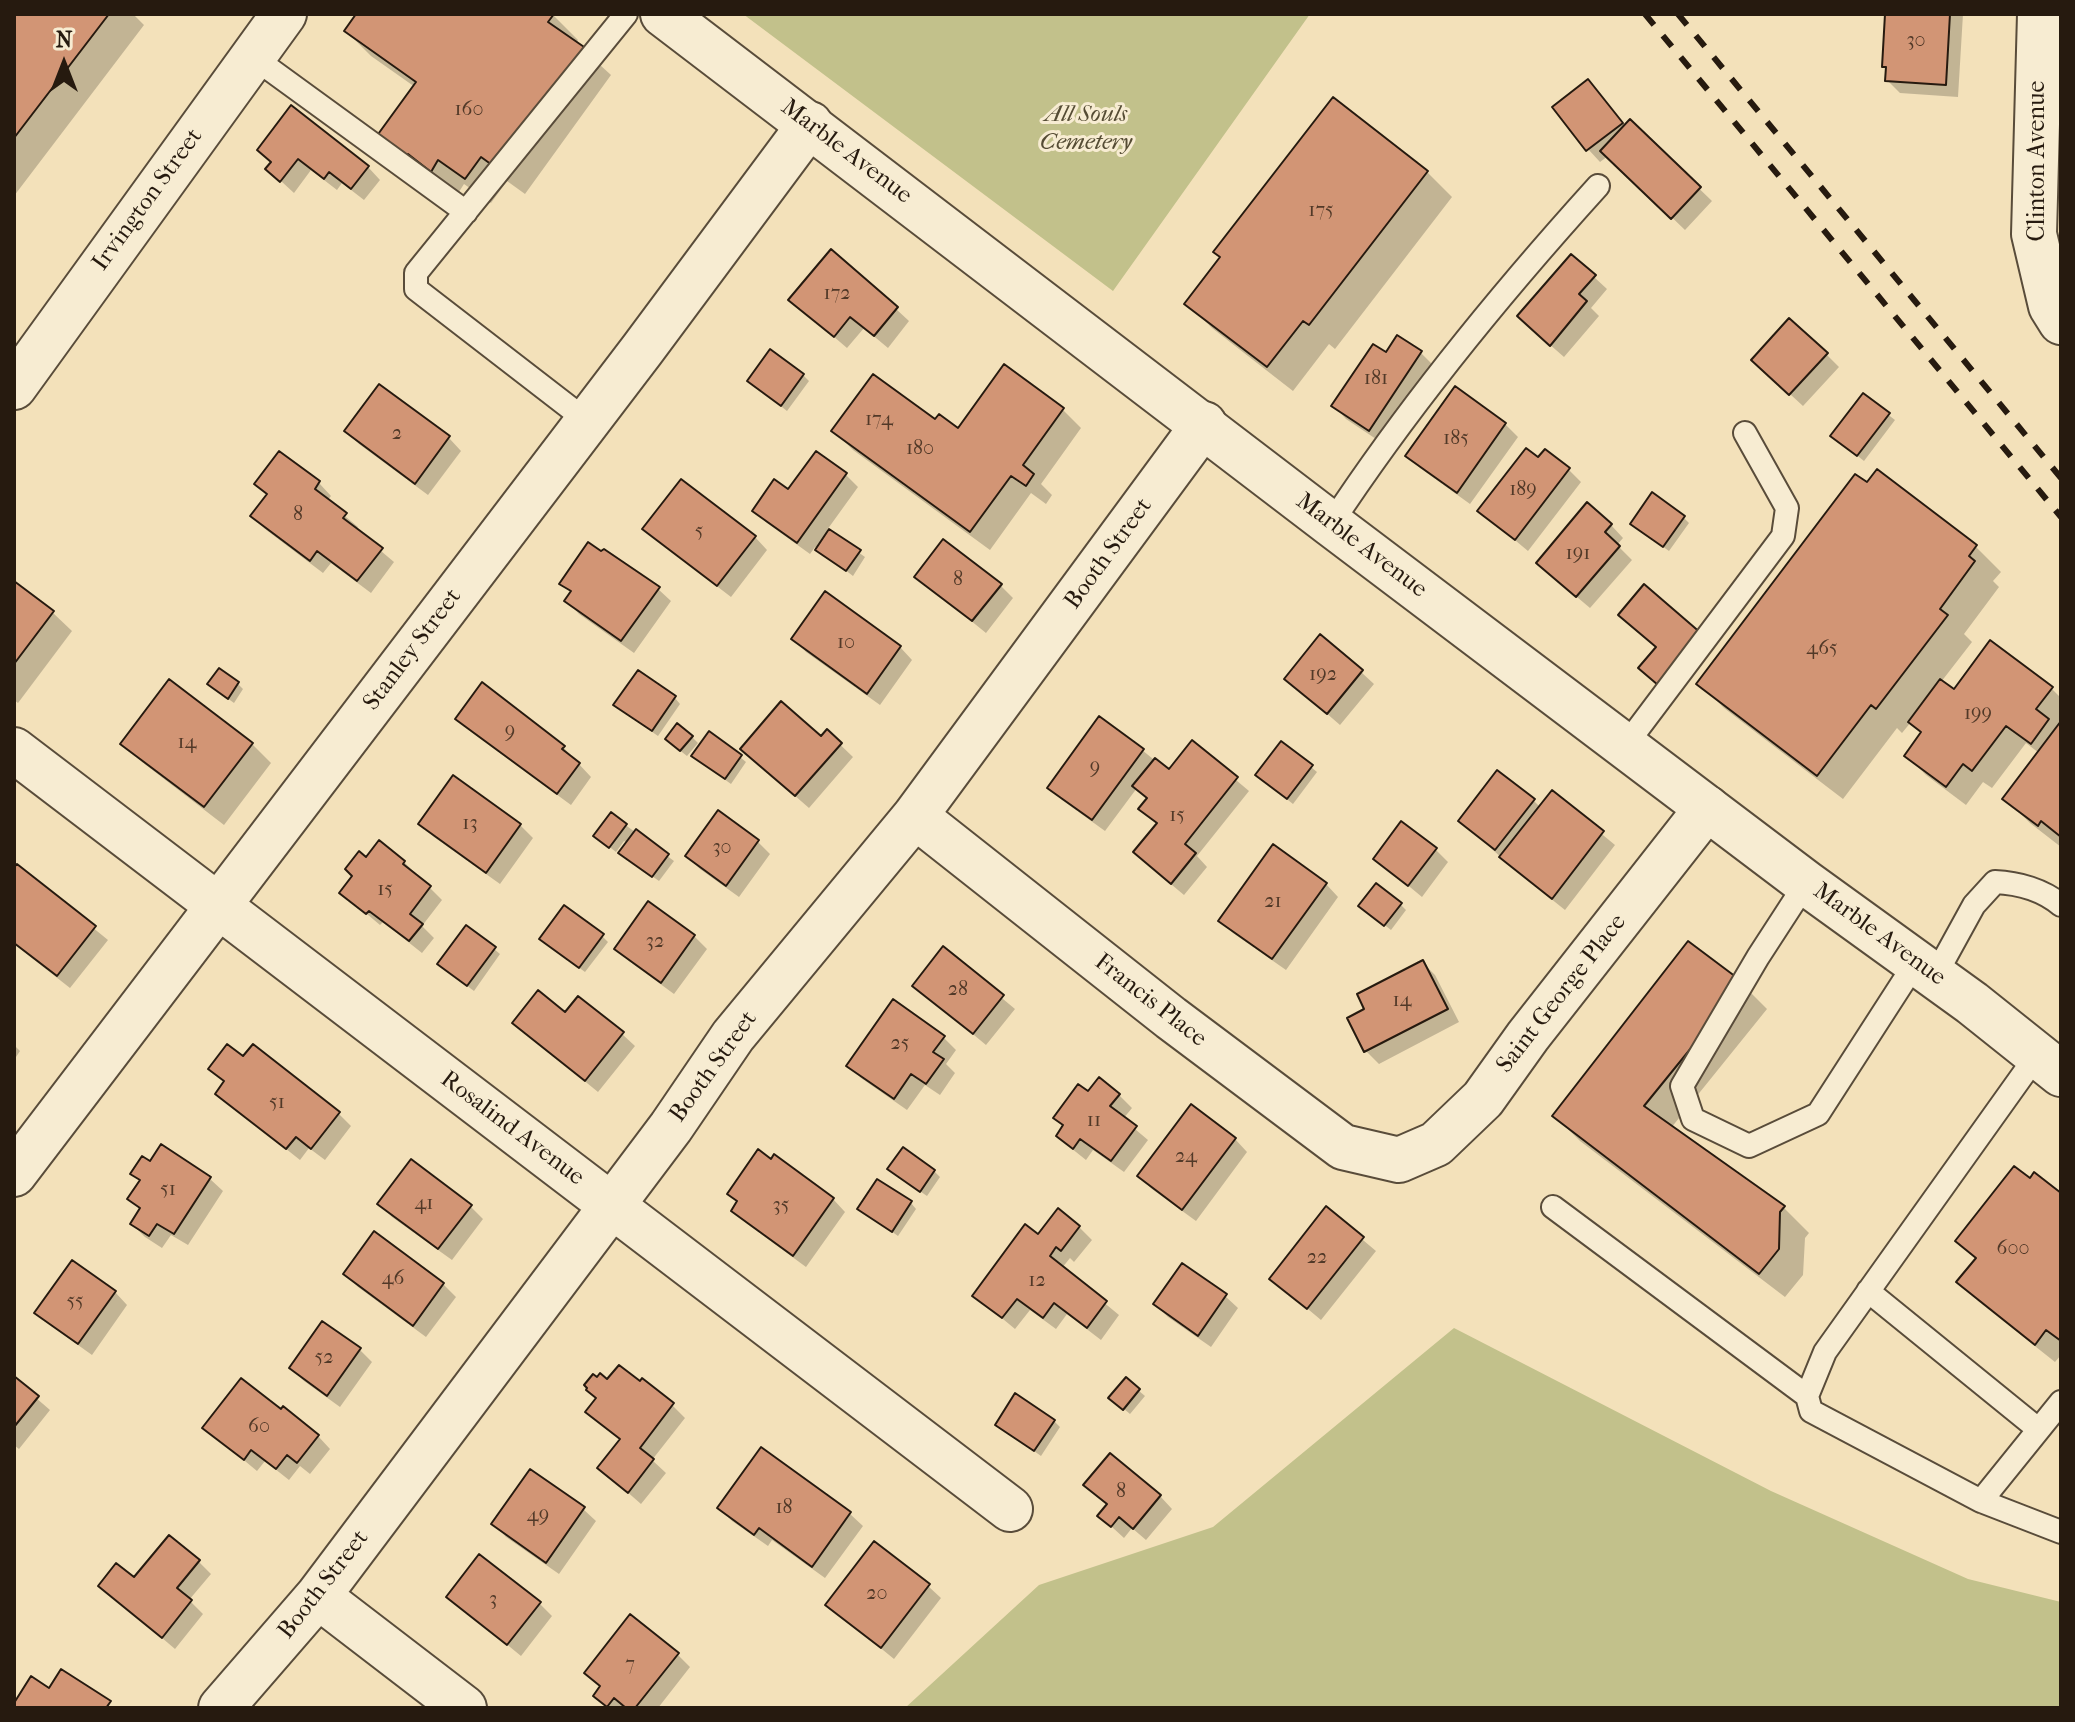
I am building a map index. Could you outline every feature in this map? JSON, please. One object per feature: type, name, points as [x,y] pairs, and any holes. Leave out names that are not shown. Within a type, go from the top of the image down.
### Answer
[{"type":"street","name":"Irvington Street","points":[[14,387],[284,14]]},
{"type":"street","name":"Marble Avenue","points":[[663,14],[1204,424],[1331,524],[2049,1064]]},
{"type":"street","name":"Clinton Avenue","points":[[2040,14],[2034,234],[2056,314]]},
{"type":"street","name":"Stanley Street","points":[[14,1174],[810,124]]},
{"type":"street","name":"Booth Street","points":[[221,1708],[318,1596],[671,1127],[733,1036],[915,816],[1204,424]]},
{"type":"street","name":"Rosalind Avenue","points":[[14,750],[1010,1509]]},
{"type":"street","name":"Saint George Place","points":[[1399,1160],[1436,1144],[1483,1099],[1528,1036],[1707,808]]},
{"type":"street","name":"Francis Place","points":[[915,816],[1171,1018],[1343,1147],[1399,1160]]},
{"type":"street","points":[[318,1596],[464,1708]]},
{"type":"lane","points":[[587,421],[416,289],[416,273],[626,14]]},
{"type":"lane","points":[[253,57],[466,212]]},
{"type":"lane","points":[[1331,524],[1396,428],[1542,248],[1598,186]]},
{"type":"lane","points":[[1625,746],[1783,536],[1787,508],[1745,433]]},
{"type":"lane","points":[[1806,883],[1682,1086],[1693,1119],[1749,1146],[1818,1114],[1974,905],[1995,882],[2049,895],[2061,905]]},
{"type":"lane","points":[[2049,1064],[1868,1291],[1825,1352],[1807,1396],[1811,1411],[1981,1501],[2061,1532]]},
{"type":"lane","points":[[1553,1207],[1807,1396]]},
{"type":"lane","points":[[1868,1291],[2038,1429]]},
{"type":"lane","points":[[1981,1501],[2061,1402]]},
{"type":"green space","name":"All Souls Cemetery","points":[[743,14],[1310,14],[1113,291]]},
{"type":"green space","points":[[1454,1328],[1771,1491],[1968,1579],[2061,1602],[2061,1708],[905,1708],[1039,1585],[1213,1527]]},
{"type":"building","points":[[14,14],[109,14],[14,138]]},
{"type":"building","points":[[356,14],[554,14],[548,22],[587,49],[499,170],[481,157],[465,179],[438,160],[431,172],[408,154],[405,158],[376,137],[416,82],[344,31]]},
{"type":"building","points":[[1885,14],[1950,14],[1946,85],[1885,81],[1886,67],[1882,67]]},
{"type":"building","points":[[1588,79],[1623,123],[1586,151],[1552,107]]},
{"type":"building","points":[[1333,97],[1428,171],[1309,325],[1303,321],[1267,367],[1184,304],[1220,257],[1213,252]]},
{"type":"building","points":[[291,105],[369,166],[351,189],[329,172],[324,179],[298,159],[280,182],[265,169],[271,162],[257,150]]},
{"type":"building","points":[[1630,119],[1701,187],[1671,219],[1600,151]]},
{"type":"building","points":[[831,249],[898,307],[874,336],[850,317],[834,337],[788,300]]},
{"type":"building","points":[[1571,254],[1596,275],[1579,294],[1587,301],[1550,346],[1517,316]]},
{"type":"building","points":[[1789,318],[1828,353],[1789,395],[1751,360]]},
{"type":"building","points":[[1397,335],[1422,351],[1369,431],[1331,406],[1373,344],[1386,352]]},
{"type":"building","points":[[770,349],[804,374],[781,406],[747,381]]},
{"type":"building","points":[[1004,364],[1064,408],[1023,465],[1034,474],[1026,486],[1011,476],[970,532],[831,431],[873,374],[935,419],[939,414],[958,428]]},
{"type":"building","points":[[379,384],[450,436],[415,484],[344,431]]},
{"type":"building","points":[[1455,386],[1506,423],[1457,493],[1405,456]]},
{"type":"building","points":[[1863,393],[1890,413],[1857,456],[1830,436]]},
{"type":"building","points":[[1526,448],[1538,457],[1545,449],[1570,468],[1515,540],[1477,511]]},
{"type":"building","points":[[279,451],[320,481],[315,489],[347,513],[343,518],[383,548],[357,581],[317,551],[310,561],[250,516],[267,494],[254,484]]},
{"type":"building","points":[[816,451],[847,473],[797,543],[752,511],[774,479],[788,489]]},
{"type":"building","points":[[1877,469],[1977,545],[1969,556],[1975,561],[1940,609],[1948,615],[1876,709],[1871,705],[1817,776],[1696,684],[1855,474],[1867,482]]},
{"type":"building","points":[[681,479],[756,536],[717,586],[642,529]]},
{"type":"building","points":[[1652,492],[1685,516],[1663,547],[1630,524]]},
{"type":"building","points":[[1587,502],[1612,524],[1605,532],[1620,546],[1576,597],[1536,563]]},
{"type":"building","points":[[829,529],[861,550],[846,571],[815,550]]},
{"type":"building","points":[[943,539],[1002,584],[972,621],[914,577]]},
{"type":"building","points":[[588,542],[601,551],[604,549],[660,587],[621,641],[564,601],[571,591],[559,584]]},
{"type":"building","points":[[14,581],[54,611],[14,664]]},
{"type":"building","points":[[1644,584],[1702,634],[1658,685],[1638,668],[1656,647],[1618,615]]},
{"type":"building","points":[[825,591],[901,646],[867,694],[791,639]]},
{"type":"building","points":[[1320,634],[1363,670],[1327,714],[1284,679]]},
{"type":"building","points":[[1990,640],[2053,687],[2036,709],[2049,719],[2031,744],[2006,726],[1972,771],[1963,764],[1946,787],[1904,756],[1921,732],[1908,722],[1940,679],[1954,689]]},
{"type":"building","points":[[219,668],[239,682],[228,699],[207,684]]},
{"type":"building","points":[[638,670],[676,696],[652,731],[613,705]]},
{"type":"building","points":[[169,679],[253,743],[204,807],[120,744]]},
{"type":"building","points":[[482,682],[565,746],[562,749],[580,763],[557,794],[455,719]]},
{"type":"building","points":[[781,701],[821,736],[827,729],[842,743],[795,796],[740,749]]},
{"type":"building","points":[[1099,716],[1144,749],[1092,820],[1047,788]]},
{"type":"building","points":[[2061,721],[2061,837],[2041,821],[2038,826],[2002,799]]},
{"type":"building","points":[[677,723],[693,736],[680,751],[665,739]]},
{"type":"building","points":[[709,731],[742,755],[725,779],[691,756]]},
{"type":"building","points":[[1192,740],[1238,777],[1185,844],[1196,853],[1171,884],[1133,852],[1157,823],[1138,809],[1147,798],[1132,786],[1155,758],[1169,769]]},
{"type":"building","points":[[1281,741],[1313,765],[1287,799],[1255,775]]},
{"type":"building","points":[[1497,770],[1535,799],[1495,850],[1458,821]]},
{"type":"building","points":[[453,775],[521,824],[486,873],[418,824]]},
{"type":"building","points":[[1552,790],[1604,831],[1552,899],[1499,857]]},
{"type":"building","points":[[718,810],[759,840],[726,886],[685,856]]},
{"type":"building","points":[[611,812],[627,824],[609,848],[593,836]]},
{"type":"building","points":[[1401,821],[1437,848],[1408,886],[1373,859]]},
{"type":"building","points":[[636,829],[669,854],[652,877],[618,853]]},
{"type":"building","points":[[379,840],[431,886],[410,914],[423,924],[409,941],[339,893],[352,876],[345,869],[359,851],[366,857]]},
{"type":"building","points":[[1273,844],[1327,883],[1272,959],[1218,921]]},
{"type":"building","points":[[17,864],[96,926],[57,976],[14,943],[14,867]]},
{"type":"building","points":[[1376,883],[1402,903],[1384,926],[1358,906]]},
{"type":"building","points":[[648,901],[695,935],[661,983],[614,949]]},
{"type":"building","points":[[564,905],[604,934],[579,968],[539,939]]},
{"type":"building","points":[[466,925],[496,947],[467,986],[437,964]]},
{"type":"building","points":[[1688,941],[1744,983],[1644,1106],[1785,1206],[1780,1212],[1779,1249],[1759,1274],[1552,1116]]},
{"type":"building","points":[[943,946],[1004,995],[973,1034],[912,986]]},
{"type":"building","points":[[1423,960],[1448,1009],[1364,1052],[1347,1018],[1364,1009],[1357,994]]},
{"type":"building","points":[[538,990],[565,1012],[578,996],[624,1032],[585,1081],[512,1023]]},
{"type":"building","points":[[893,999],[945,1036],[933,1052],[944,1059],[926,1084],[911,1074],[894,1099],[846,1066]]},
{"type":"building","points":[[227,1044],[243,1056],[253,1044],[340,1112],[311,1149],[296,1137],[286,1149],[215,1094],[224,1081],[208,1069]]},
{"type":"building","points":[[1099,1077],[1120,1094],[1110,1106],[1137,1126],[1111,1161],[1080,1139],[1073,1149],[1056,1136],[1063,1125],[1053,1118],[1078,1084],[1088,1091]]},
{"type":"building","points":[[1191,1104],[1236,1138],[1182,1210],[1137,1176]]},
{"type":"building","points":[[161,1144],[211,1177],[174,1234],[157,1224],[149,1236],[130,1224],[140,1208],[127,1199],[140,1180],[130,1174],[142,1156],[150,1161]]},
{"type":"building","points":[[903,1147],[935,1170],[920,1192],[887,1169]]},
{"type":"building","points":[[758,1149],[771,1159],[774,1154],[834,1198],[793,1256],[731,1211],[737,1201],[727,1194]]},
{"type":"building","points":[[411,1159],[472,1205],[438,1249],[377,1204]]},
{"type":"building","points":[[2014,1166],[2030,1178],[2034,1172],[2061,1193],[2061,1341],[2046,1330],[2035,1345],[1956,1282],[1976,1258],[1955,1241]]},
{"type":"building","points":[[877,1179],[912,1201],[892,1232],[857,1209]]},
{"type":"building","points":[[1326,1206],[1364,1237],[1307,1309],[1269,1279]]},
{"type":"building","points":[[1058,1208],[1080,1226],[1061,1251],[1056,1247],[1050,1256],[1107,1301],[1087,1328],[1054,1303],[1043,1318],[1017,1299],[1002,1318],[972,1296],[1025,1224],[1038,1234]]},
{"type":"building","points":[[374,1231],[444,1283],[413,1326],[343,1274]]},
{"type":"building","points":[[72,1260],[116,1291],[78,1344],[34,1313]]},
{"type":"building","points":[[1182,1263],[1227,1294],[1198,1336],[1153,1304]]},
{"type":"building","points":[[322,1321],[361,1348],[327,1396],[289,1368]]},
{"type":"building","points":[[619,1365],[674,1403],[640,1448],[654,1459],[628,1493],[597,1468],[620,1439],[585,1412],[596,1398],[584,1385],[593,1374],[597,1377],[600,1373],[607,1379]]},
{"type":"building","points":[[14,1376],[39,1396],[14,1427]]},
{"type":"building","points":[[1126,1377],[1140,1389],[1123,1410],[1108,1398]]},
{"type":"building","points":[[241,1378],[319,1435],[297,1463],[287,1455],[276,1469],[251,1450],[244,1460],[202,1428]]},
{"type":"building","points":[[1015,1393],[1055,1420],[1034,1451],[995,1425]]},
{"type":"building","points":[[761,1447],[851,1512],[812,1567],[759,1528],[754,1535],[717,1508]]},
{"type":"building","points":[[1110,1453],[1161,1495],[1133,1529],[1119,1517],[1111,1527],[1097,1516],[1107,1504],[1083,1485]]},
{"type":"building","points":[[530,1469],[585,1507],[546,1563],[491,1524]]},
{"type":"building","points":[[169,1535],[200,1560],[177,1588],[192,1600],[162,1638],[98,1586],[116,1563],[134,1577]]},
{"type":"building","points":[[874,1541],[930,1584],[881,1648],[825,1605]]},
{"type":"building","points":[[479,1554],[541,1602],[507,1645],[446,1597]]},
{"type":"building","points":[[630,1614],[679,1653],[635,1708],[626,1708],[614,1698],[607,1707],[593,1696],[600,1686],[584,1673]]},
{"type":"building","points":[[61,1669],[111,1701],[106,1708],[14,1708],[31,1676],[49,1688]]},
{"type":"railway","points":[[1645,14],[2061,517]]},
{"type":"railway","points":[[1678,14],[2061,478]]}]
